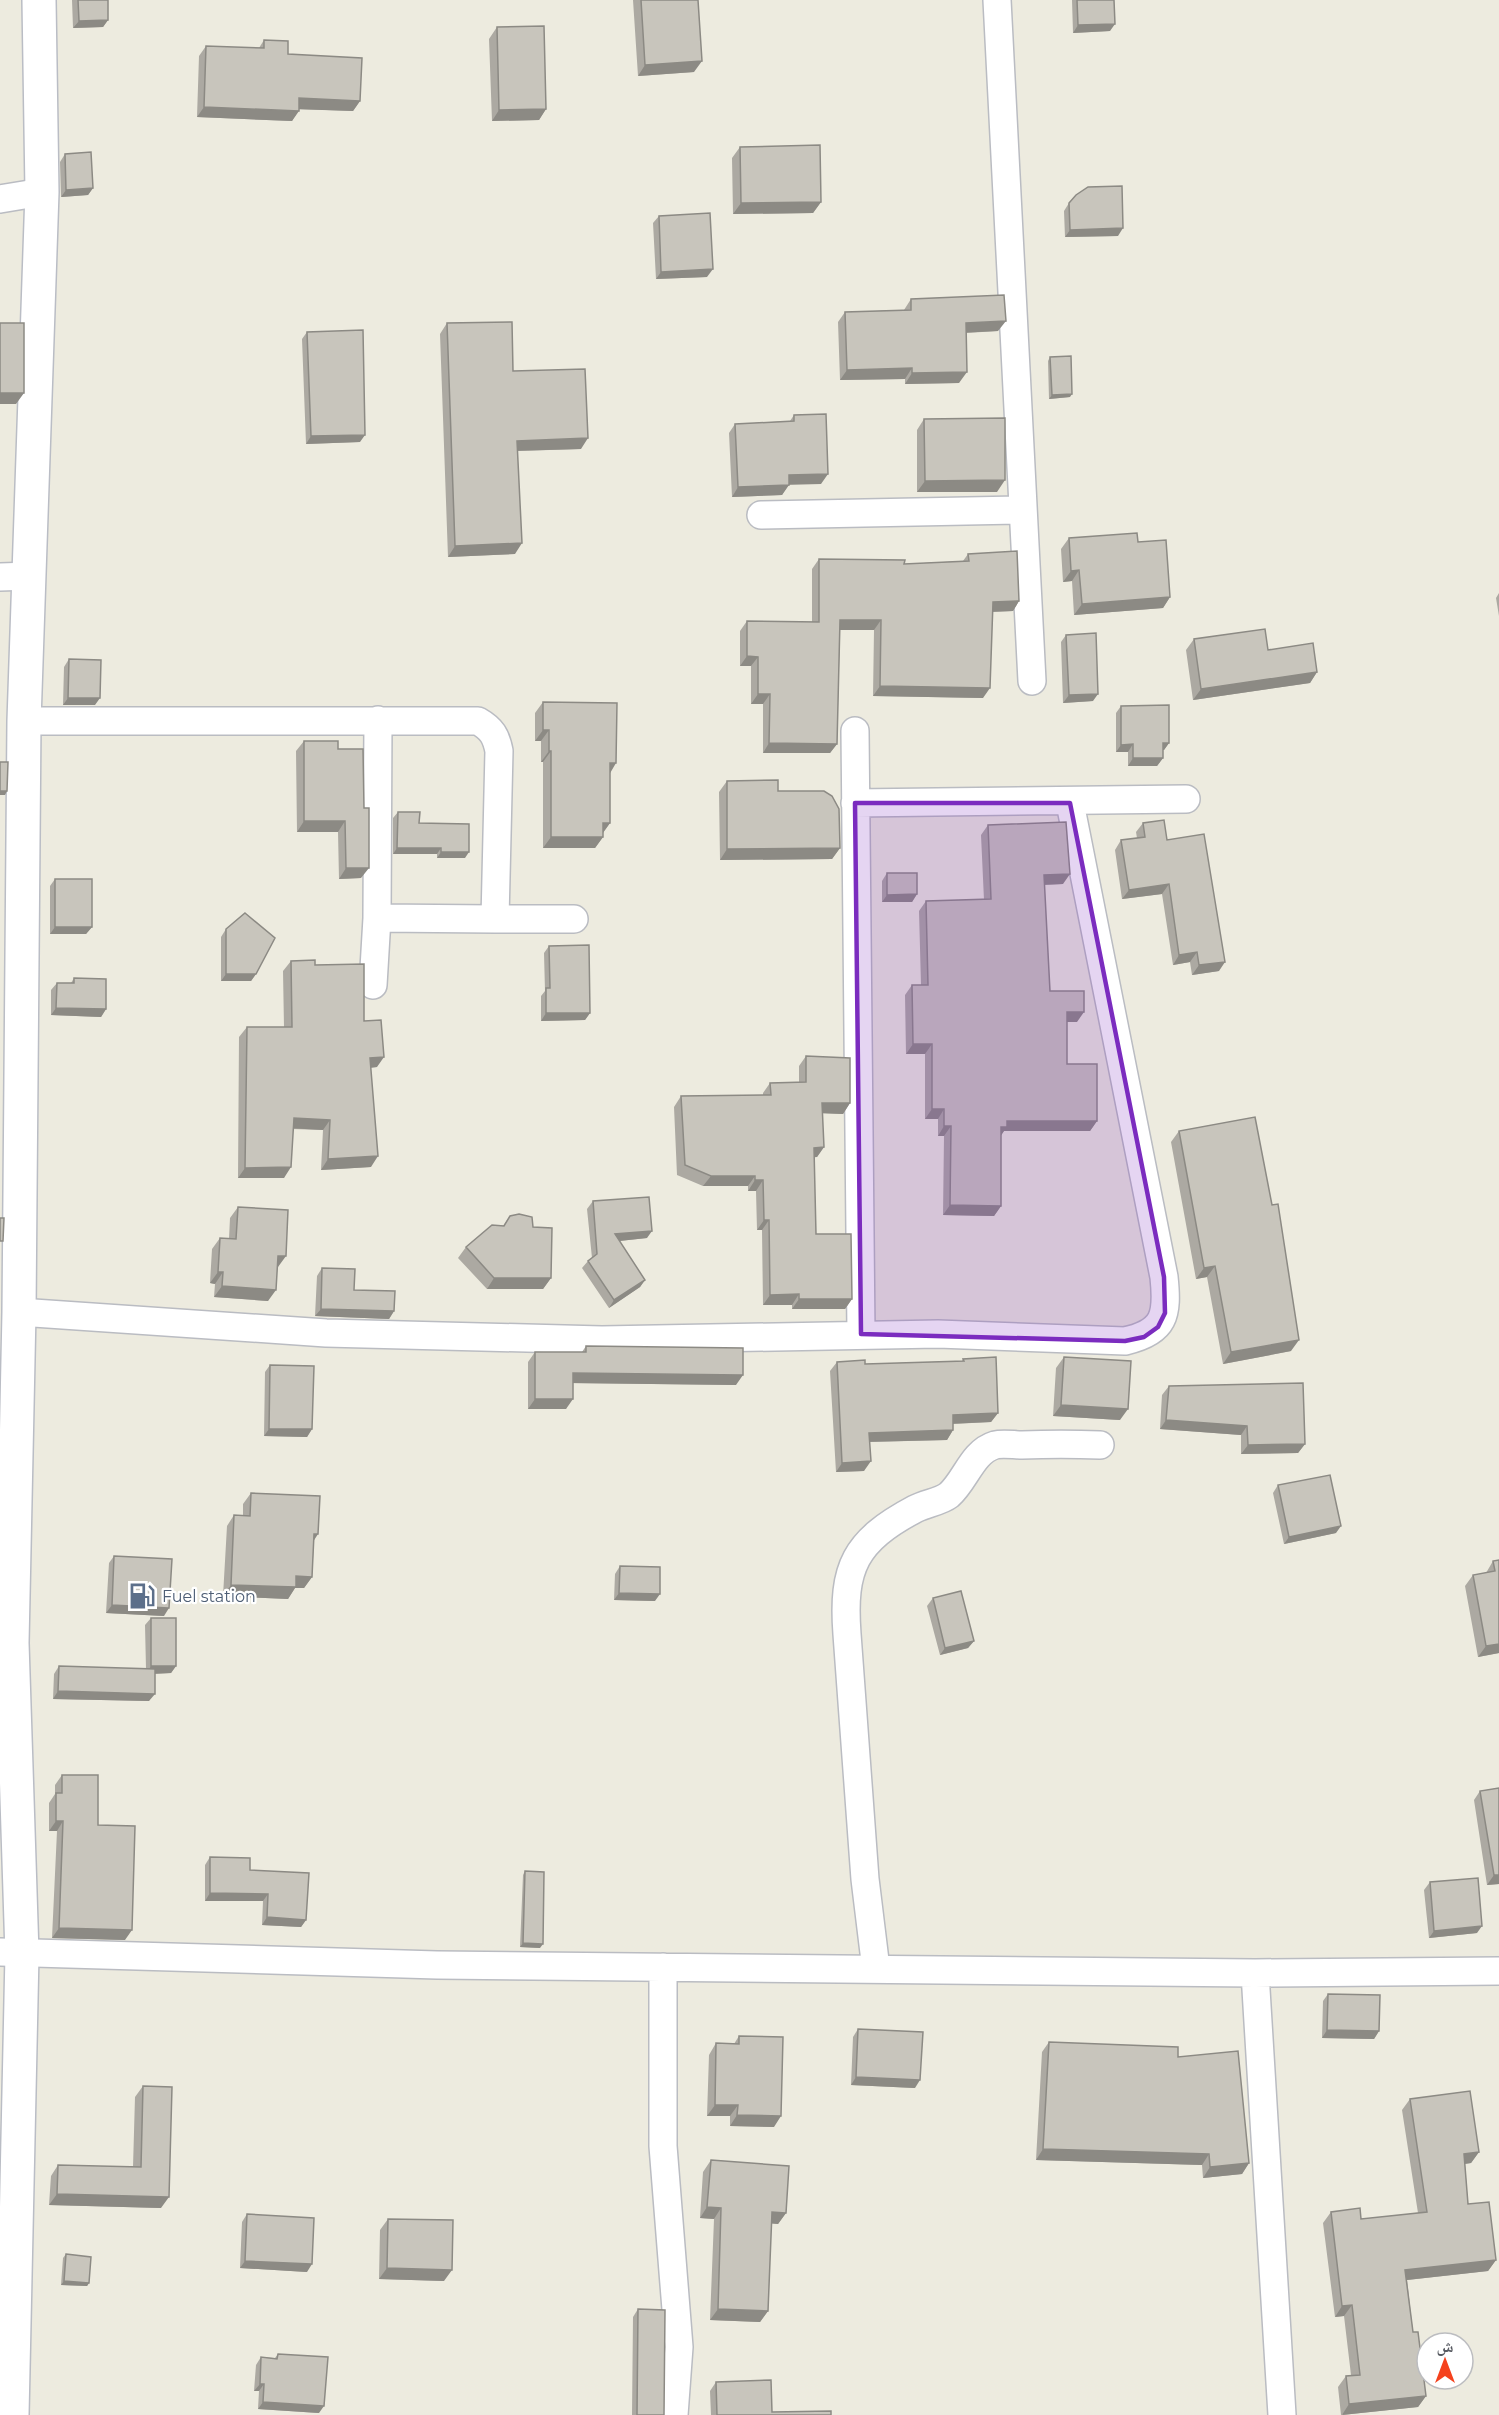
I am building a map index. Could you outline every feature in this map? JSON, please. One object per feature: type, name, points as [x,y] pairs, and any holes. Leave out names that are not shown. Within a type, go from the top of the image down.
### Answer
[{"type":"main road","points":[[12,2415],[12,1643],[20,1312],[24,722],[15,576],[42,192],[39,0]]},
{"type":"street","points":[[997,0],[1032,681]]},
{"type":"street","points":[[0,199],[42,192]]},
{"type":"street","points":[[761,515],[1022,510]]},
{"type":"street","points":[[373,985],[377,918],[378,720]]},
{"type":"street","points":[[24,722],[478,721],[489,727],[496,738],[499,765],[495,919]]},
{"type":"street","points":[[855,731],[861,1334]]},
{"type":"street","points":[[855,802],[1186,800]]},
{"type":"street","points":[[20,1312],[326,1334],[602,1340],[735,1339],[861,1334],[1125,1341],[1144,1337],[1158,1327],[1164,1313],[1164,1276],[1070,802]]},
{"type":"street","points":[[377,918],[574,919]]},
{"type":"street","points":[[876,1969],[866,1879],[844,1599],[848,1575],[860,1554],[884,1526],[919,1507],[946,1497],[960,1485],[978,1454],[995,1445],[1101,1445]]},
{"type":"street","points":[[11,1953],[437,1965],[1255,1973],[1499,1971]]},
{"type":"street","points":[[663,1967],[663,2146],[679,2347],[674,2415]]},
{"type":"street","points":[[1255,1973],[1282,2415]]},
{"type":"highlighted area","points":[[855,803],[1070,803],[1164,1277],[1165,1313],[1158,1327],[1144,1337],[1125,1341],[861,1334]]},
{"type":"building","points":[[78,0],[108,0],[108,20],[79,21]]},
{"type":"building","points":[[641,0],[698,0],[702,61],[645,65]]},
{"type":"building","points":[[1077,0],[1114,0],[1115,24],[1078,25]]},
{"type":"building","points":[[544,26],[546,109],[499,110],[497,27]]},
{"type":"building","points":[[264,40],[288,41],[288,54],[362,58],[360,101],[299,98],[299,111],[204,107],[206,46],[264,48]]},
{"type":"building","points":[[820,145],[821,202],[741,203],[740,147]]},
{"type":"building","points":[[91,152],[93,188],[66,190],[65,154]]},
{"type":"building","points":[[1122,186],[1123,228],[1070,230],[1069,203],[1076,195],[1088,187]]},
{"type":"building","points":[[710,213],[713,269],[661,272],[659,216]]},
{"type":"building","points":[[1004,295],[1006,321],[966,323],[967,372],[912,373],[912,368],[847,370],[845,312],[911,310],[911,299]]},
{"type":"building","points":[[512,322],[513,371],[585,369],[588,438],[517,441],[522,543],[455,546],[447,323]]},
{"type":"building","points":[[0,323],[24,323],[24,393],[0,393]]},
{"type":"building","points":[[363,330],[365,435],[311,436],[307,332]]},
{"type":"building","points":[[1071,356],[1072,394],[1052,395],[1050,357]]},
{"type":"building","points":[[826,414],[828,474],[789,475],[789,485],[738,487],[735,424],[794,421],[794,415]]},
{"type":"building","points":[[1005,418],[1005,480],[925,481],[924,419]]},
{"type":"building","points":[[1137,533],[1138,542],[1166,540],[1170,597],[1082,604],[1079,570],[1071,571],[1069,538]]},
{"type":"building","points":[[1017,551],[1019,601],[993,602],[990,688],[880,686],[881,620],[840,620],[837,744],[769,743],[770,694],[758,694],[758,657],[747,656],[747,621],[819,622],[819,559],[905,560],[904,564],[969,561],[968,554]]},
{"type":"building","points":[[1265,629],[1268,650],[1313,643],[1317,672],[1201,689],[1194,639]]},
{"type":"building","points":[[1096,633],[1098,694],[1069,695],[1066,635]]},
{"type":"building","points":[[69,659],[101,660],[100,698],[68,698]]},
{"type":"building","points":[[543,702],[617,703],[616,763],[610,763],[610,823],[603,823],[603,837],[551,837],[551,751],[549,751],[549,730],[543,730]]},
{"type":"building","points":[[1169,705],[1169,743],[1163,743],[1163,758],[1133,758],[1133,744],[1121,745],[1121,706]]},
{"type":"building","points":[[304,741],[338,741],[338,749],[363,749],[364,808],[369,808],[369,868],[346,868],[345,821],[304,821]]},
{"type":"building","points":[[0,762],[8,762],[7,791],[0,791]]},
{"type":"building","points":[[778,780],[778,791],[824,791],[832,796],[839,809],[840,848],[727,849],[727,781]]},
{"type":"building","points":[[398,812],[420,812],[419,823],[469,824],[469,852],[441,852],[441,848],[397,848]]},
{"type":"building","points":[[1164,820],[1167,840],[1204,834],[1225,962],[1199,965],[1197,952],[1179,955],[1169,884],[1129,890],[1121,840],[1145,837],[1143,823]]},
{"type":"building","points":[[1066,822],[1070,874],[1044,875],[1050,991],[1084,991],[1084,1012],[1067,1012],[1067,1064],[1097,1064],[1097,1121],[1007,1121],[1007,1127],[1001,1127],[1001,1206],[950,1205],[951,1126],[944,1126],[944,1109],[932,1109],[932,1044],[913,1044],[912,985],[928,985],[926,901],[991,899],[988,825]]},
{"type":"building","points":[[887,873],[917,873],[917,894],[887,895]]},
{"type":"building","points":[[55,879],[92,879],[92,927],[55,927]]},
{"type":"building","points":[[245,913],[275,938],[256,974],[226,974],[226,929]]},
{"type":"building","points":[[589,945],[590,1013],[546,1013],[546,988],[550,988],[549,946]]},
{"type":"building","points":[[315,960],[315,965],[364,964],[364,1021],[381,1020],[384,1057],[370,1058],[378,1156],[328,1159],[330,1120],[294,1118],[291,1167],[245,1168],[247,1027],[292,1027],[291,961]]},
{"type":"building","points":[[74,978],[106,979],[106,1009],[56,1008],[57,983],[74,983]]},
{"type":"building","points":[[806,1056],[850,1058],[850,1103],[822,1103],[824,1147],[814,1148],[816,1234],[851,1234],[852,1299],[799,1299],[799,1294],[770,1295],[769,1220],[764,1220],[763,1180],[755,1180],[755,1176],[711,1176],[685,1165],[681,1096],[771,1095],[770,1083],[806,1082]]},
{"type":"building","points":[[1255,1117],[1272,1205],[1278,1204],[1299,1340],[1231,1352],[1215,1266],[1204,1268],[1179,1131]]},
{"type":"building","points":[[649,1197],[652,1231],[615,1234],[645,1280],[614,1300],[588,1261],[597,1254],[593,1201]]},
{"type":"building","points":[[238,1207],[288,1210],[286,1256],[278,1256],[276,1290],[222,1286],[223,1272],[218,1272],[220,1238],[236,1239]]},
{"type":"building","points":[[519,1214],[532,1217],[533,1227],[552,1228],[551,1278],[494,1278],[466,1247],[492,1225],[504,1226],[510,1216]]},
{"type":"building","points":[[0,1218],[4,1218],[3,1241],[0,1241]]},
{"type":"building","points":[[322,1268],[355,1269],[354,1290],[395,1291],[394,1311],[321,1309]]},
{"type":"building","points":[[586,1346],[743,1348],[743,1375],[573,1373],[573,1399],[535,1399],[535,1352],[586,1352]]},
{"type":"building","points":[[996,1357],[998,1413],[953,1415],[953,1430],[869,1433],[871,1461],[842,1463],[837,1362],[865,1360],[865,1364],[964,1361],[963,1359]]},
{"type":"building","points":[[1064,1357],[1131,1361],[1128,1409],[1061,1405]]},
{"type":"building","points":[[270,1365],[314,1366],[312,1429],[269,1429]]},
{"type":"building","points":[[1303,1383],[1305,1444],[1248,1445],[1247,1426],[1166,1420],[1169,1386]]},
{"type":"building","points":[[1330,1475],[1341,1526],[1289,1537],[1278,1485]]},
{"type":"building","points":[[251,1493],[320,1496],[318,1534],[314,1534],[312,1577],[296,1576],[296,1587],[231,1585],[234,1515],[250,1516]]},
{"type":"building","points":[[114,1556],[172,1559],[169,1608],[112,1605]]},
{"type":"building","points":[[1499,1560],[1499,1644],[1486,1646],[1473,1575],[1495,1571],[1493,1561]]},
{"type":"building","points":[[620,1566],[660,1567],[660,1594],[619,1593]]},
{"type":"building","points":[[961,1591],[974,1641],[945,1648],[933,1598]]},
{"type":"building","points":[[151,1618],[176,1618],[176,1666],[151,1666]]},
{"type":"building","points":[[59,1666],[155,1669],[155,1694],[58,1691]]},
{"type":"building","points":[[62,1775],[98,1775],[98,1825],[135,1826],[132,1930],[59,1928],[63,1821],[56,1821],[56,1793],[62,1793]]},
{"type":"building","points":[[1499,1788],[1499,1875],[1494,1875],[1480,1791]]},
{"type":"building","points":[[210,1857],[250,1858],[250,1870],[309,1873],[306,1920],[267,1917],[268,1894],[210,1893]]},
{"type":"building","points":[[525,1871],[544,1872],[543,1944],[523,1943]]},
{"type":"building","points":[[1478,1878],[1482,1926],[1434,1931],[1430,1882]]},
{"type":"building","points":[[1328,1994],[1380,1995],[1379,2031],[1327,2030]]},
{"type":"building","points":[[858,2029],[923,2032],[920,2080],[856,2077]]},
{"type":"building","points":[[739,2036],[783,2037],[781,2116],[737,2115],[738,2105],[715,2105],[716,2043],[739,2044]]},
{"type":"building","points":[[1049,2042],[1178,2047],[1178,2057],[1238,2051],[1249,2163],[1210,2167],[1209,2154],[1043,2149]]},
{"type":"building","points":[[143,2086],[172,2087],[169,2197],[57,2194],[58,2165],[141,2167]]},
{"type":"building","points":[[1470,2091],[1479,2152],[1464,2154],[1468,2204],[1489,2202],[1496,2260],[1405,2270],[1413,2332],[1415,2332],[1415,2391],[1425,2391],[1426,2396],[1349,2404],[1346,2376],[1360,2375],[1352,2305],[1342,2306],[1331,2212],[1360,2208],[1361,2219],[1427,2212],[1410,2099]]},
{"type":"building","points":[[711,2160],[789,2166],[786,2213],[772,2212],[768,2311],[718,2309],[721,2208],[707,2207]]},
{"type":"building","points":[[247,2214],[314,2218],[312,2264],[245,2261]]},
{"type":"building","points":[[388,2219],[453,2220],[452,2270],[387,2268]]},
{"type":"building","points":[[66,2254],[91,2257],[89,2283],[64,2281]]},
{"type":"building","points":[[638,2309],[665,2310],[664,2415],[637,2415]]},
{"type":"building","points":[[278,2354],[328,2357],[324,2406],[263,2402],[264,2384],[260,2384],[261,2357],[277,2359]]},
{"type":"building","points":[[771,2380],[772,2412],[831,2411],[831,2415],[717,2415],[716,2382]]},
{"type":"place","name":"Fuel station","points":[[142,1596]]}]
